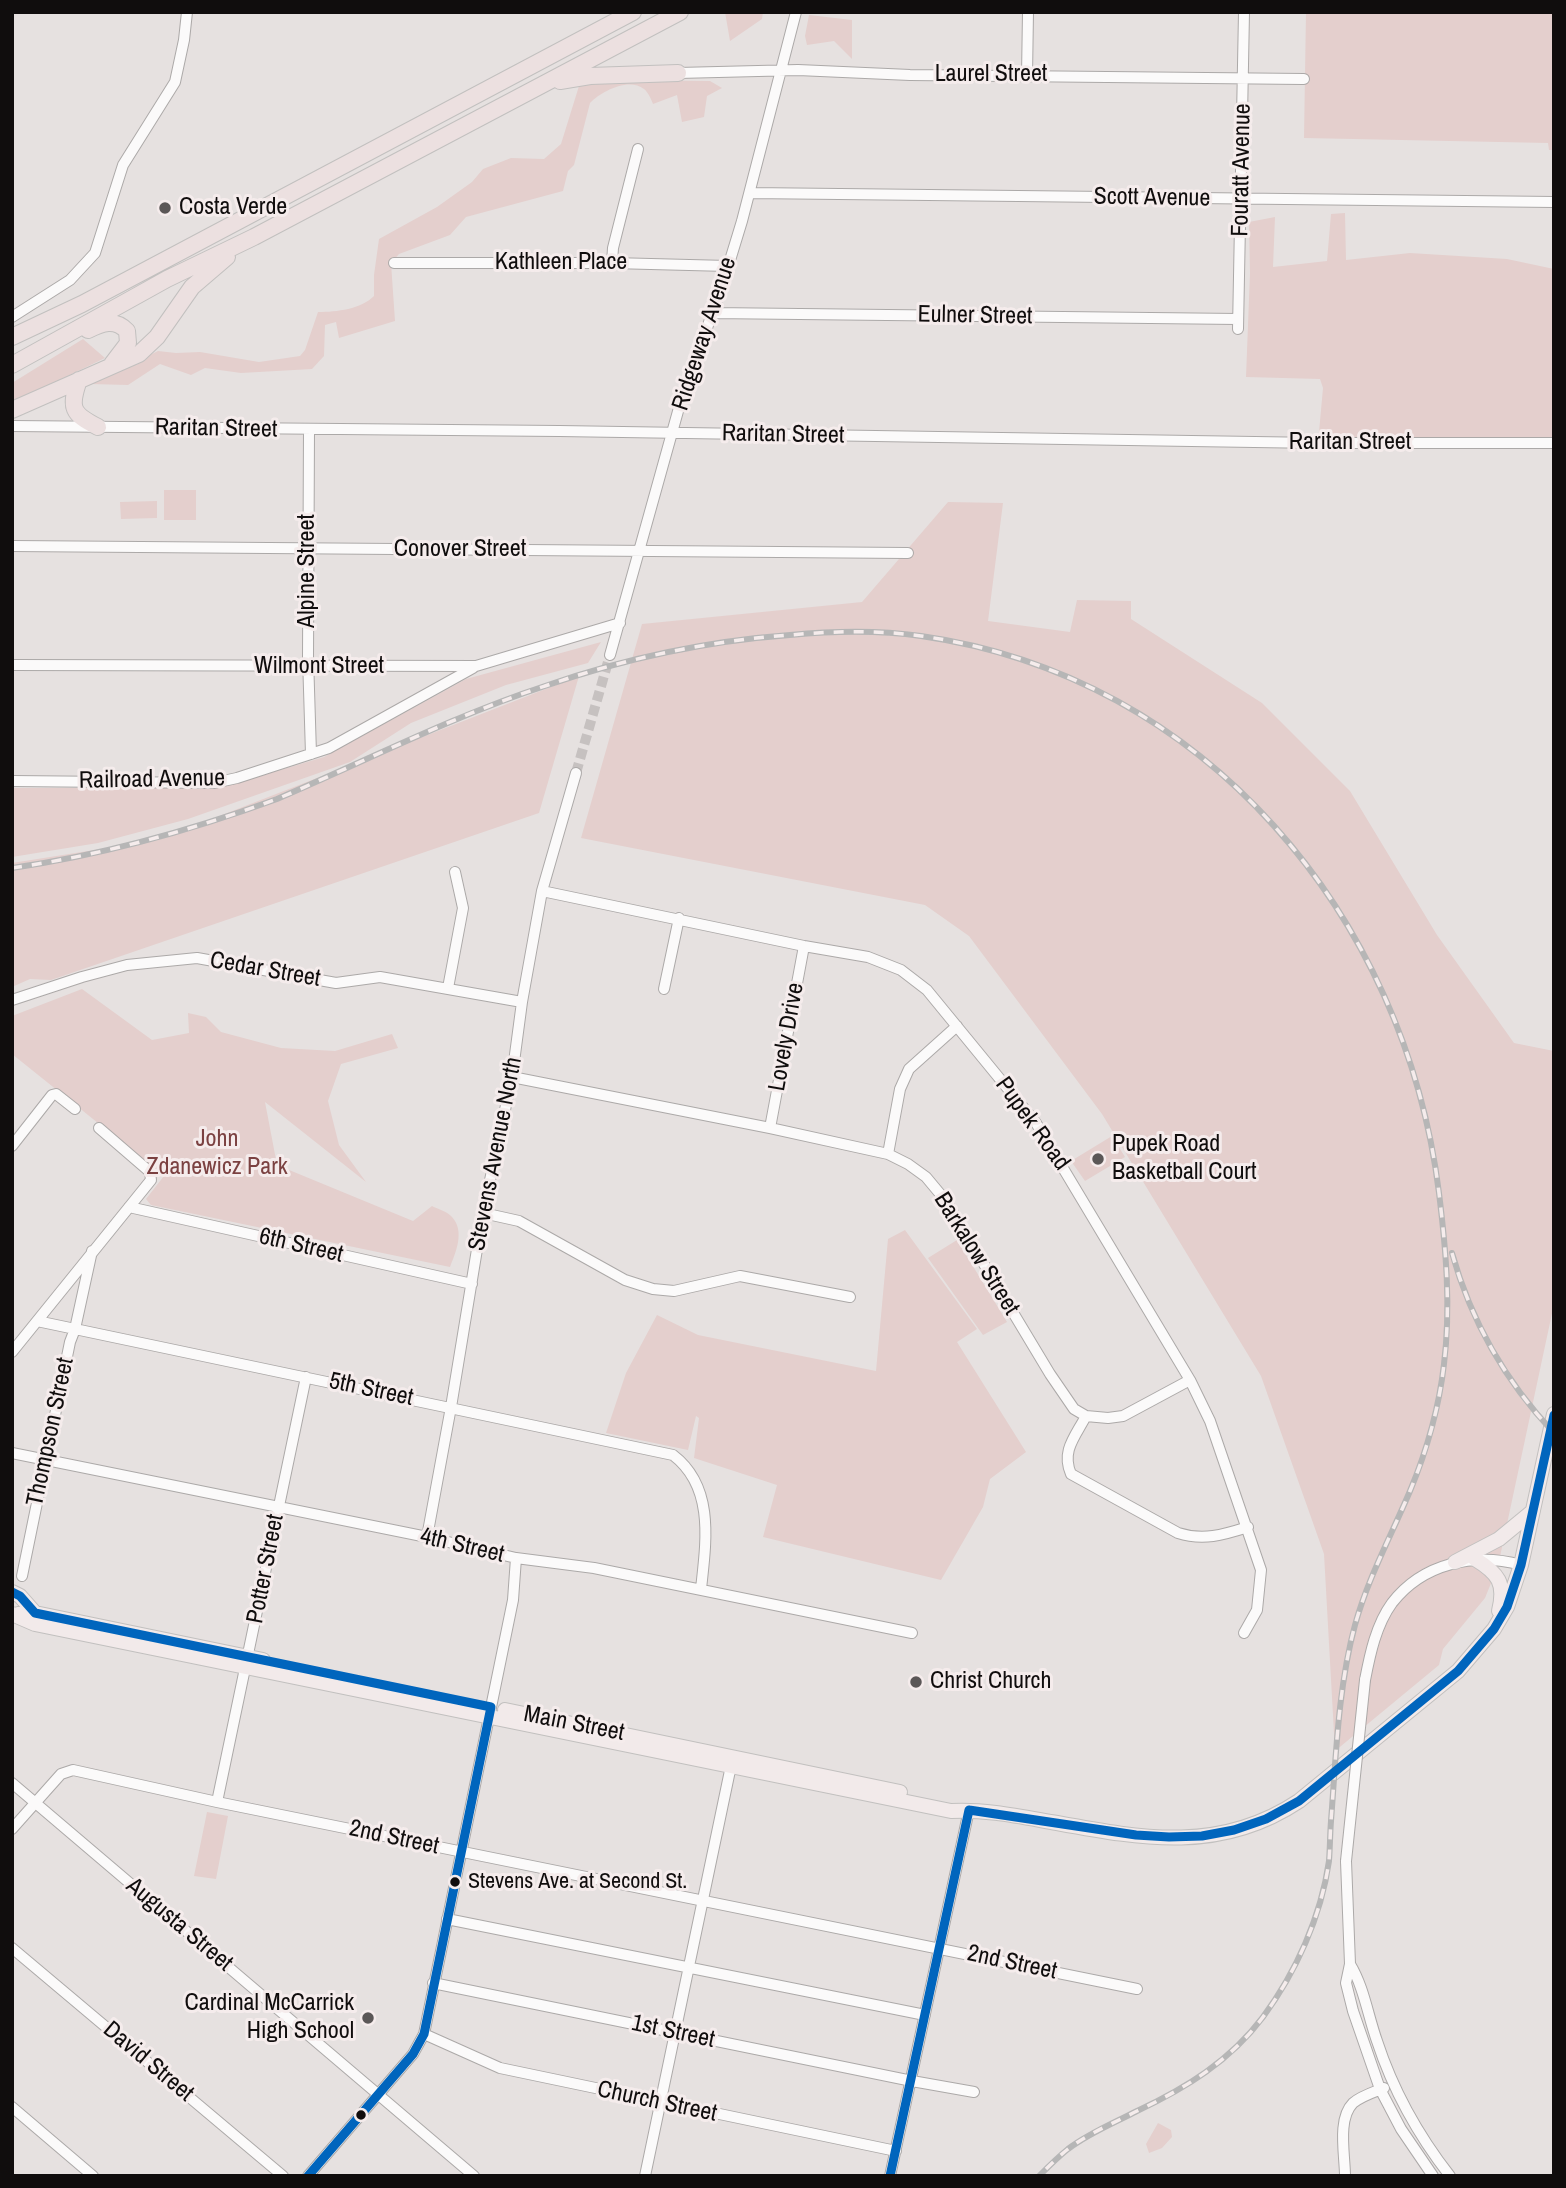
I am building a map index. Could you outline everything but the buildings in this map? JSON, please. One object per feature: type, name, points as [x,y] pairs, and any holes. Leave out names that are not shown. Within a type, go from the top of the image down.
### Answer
[{"type":"highway","points":[[12,337],[63,313],[633,12]]},
{"type":"highway","points":[[12,365],[167,279],[254,237],[680,12]]},
{"type":"highway","points":[[537,88],[590,76],[678,73]]},
{"type":"highway","points":[[12,410],[134,358],[157,337],[199,279],[254,237]]},
{"type":"highway","points":[[12,347],[63,313]]},
{"type":"highway","points":[[37,349],[100,325],[116,323],[127,331],[129,339],[123,352],[110,366]]},
{"type":"highway","points":[[79,380],[73,399],[74,410],[83,420],[98,427]]},
{"type":"main road","name":"Main Street","points":[[12,1614],[35,1613],[248,1662],[732,1762],[952,1801],[969,1810],[1141,1837],[1204,1837],[1248,1827],[1299,1801],[1458,1671],[1494,1629],[1507,1607],[1521,1565],[1554,1414]]},
{"type":"main road","points":[[1455,1562],[1499,1539],[1533,1511]]},
{"type":"main road","points":[[1475,1559],[1497,1575],[1501,1585],[1502,1601],[1494,1629]]},
{"type":"main road","points":[[12,1592],[20,1596],[35,1613]]},
{"type":"main road","name":"Main Street","points":[[12,1614],[35,1624],[248,1662]]},
{"type":"street","points":[[12,317],[70,280],[95,253],[122,165],[175,82],[187,12]]},
{"type":"street","name":"Ridgeway Avenue","points":[[610,655],[688,381],[750,193],[796,12]]},
{"type":"street","points":[[1027,76],[1028,12]]},
{"type":"street","name":"Fouratt Avenue","points":[[1238,324],[1244,12]]},
{"type":"street","name":"Laurel Street","points":[[678,73],[782,71],[1304,79]]},
{"type":"street","points":[[611,263],[638,149]]},
{"type":"street","name":"Scott Avenue","points":[[750,193],[1554,202]]},
{"type":"street","name":"Kathleen Place","points":[[394,263],[728,266]]},
{"type":"street","name":"Eulner Street","points":[[712,313],[1238,324]]},
{"type":"street","name":"Raritan Street","points":[[12,426],[1318,443],[1554,443]]},
{"type":"street","name":"Alpine Street","points":[[309,430],[308,667],[311,754]]},
{"type":"street","name":"Conover Street","points":[[12,545],[308,550],[908,553]]},
{"type":"street","name":"Wilmont Street","points":[[12,665],[475,666],[620,623]]},
{"type":"street","name":"Railroad Avenue","points":[[12,781],[214,783],[329,748],[475,666]]},
{"type":"street","name":"Stevens Avenue North","points":[[427,1537],[483,1213],[512,1077],[542,891],[576,774]]},
{"type":"street","points":[[448,988],[463,908],[455,872]]},
{"type":"street","name":"Pupek Road","points":[[542,891],[868,957],[901,970],[927,990],[1036,1123],[1190,1380],[1210,1421],[1261,1570],[1257,1610],[1244,1633]]},
{"type":"street","points":[[664,989],[679,918]]},
{"type":"street","name":"Lovely Drive","points":[[770,1128],[804,946]]},
{"type":"street","name":"Cedar Street","points":[[12,1000],[127,965],[197,958],[336,984],[380,977],[522,1002]]},
{"type":"street","points":[[888,1154],[900,1089],[908,1069],[957,1026]]},
{"type":"street","name":"Barkalow Street","points":[[512,1077],[770,1128],[888,1154],[908,1164],[926,1177],[946,1201],[1063,1394],[1074,1409],[1086,1416]]},
{"type":"street","points":[[12,1146],[52,1095],[56,1094],[75,1109]]},
{"type":"street","points":[[12,1352],[151,1180],[150,1172],[99,1128]]},
{"type":"street","name":"6th Street","points":[[130,1207],[472,1284]]},
{"type":"street","points":[[483,1213],[519,1221],[625,1280],[653,1289],[674,1291],[740,1276],[850,1297]]},
{"type":"street","name":"Thompson Street","points":[[22,1576],[69,1342],[75,1329],[92,1251]]},
{"type":"street","name":"5th Street","points":[[37,1321],[673,1455],[684,1463],[695,1478],[704,1507],[707,1536],[701,1589]]},
{"type":"street","points":[[12,1331],[22,1339]]},
{"type":"street","name":"Potter Street","points":[[217,1802],[306,1377]]},
{"type":"street","points":[[1190,1380],[1123,1416],[1086,1416],[1067,1452],[1066,1462],[1071,1475],[1178,1533],[1194,1538],[1221,1535],[1248,1527]]},
{"type":"street","name":"4th Street","points":[[12,1453],[427,1537],[516,1558],[594,1567],[912,1633]]},
{"type":"street","points":[[308,2176],[412,2053],[424,2034],[513,1600],[516,1558]]},
{"type":"street","points":[[1433,2176],[1401,2129],[1380,2089],[1364,2046],[1346,1983],[1350,1964],[1346,1861],[1365,1680],[1375,1640],[1392,1603],[1409,1587],[1427,1574],[1455,1562],[1495,1559],[1521,1565]]},
{"type":"street","points":[[645,2176],[732,1762]]},
{"type":"street","name":"2nd Street","points":[[35,1802],[61,1774],[74,1770],[217,1802],[1137,1989]]},
{"type":"street","name":"Augusta Street","points":[[12,1783],[474,2176]]},
{"type":"street","points":[[12,1829],[35,1802]]},
{"type":"street","points":[[890,2176],[969,1810]]},
{"type":"street","points":[[447,1919],[925,2015]]},
{"type":"street","name":"David Street","points":[[12,1948],[284,2176]]},
{"type":"street","points":[[1350,1964],[1357,1975],[1393,2084],[1418,2131],[1450,2176]]},
{"type":"street","name":"1st Street","points":[[433,1983],[974,2092]]},
{"type":"street","name":"Church Street","points":[[424,2034],[500,2068],[897,2151]]},
{"type":"street","points":[[1345,2176],[1345,2128],[1348,2110],[1363,2097],[1393,2084]]},
{"type":"street","points":[[12,2107],[93,2176]]},
{"type":"green space","points":[[725,12],[763,12],[762,19],[730,41]]},
{"type":"green space","points":[[1306,12],[1554,12],[1554,150],[1549,150],[1548,143],[1304,138]]},
{"type":"green space","points":[[809,15],[852,20],[852,59],[834,41],[807,45],[805,36]]},
{"type":"green space","points":[[613,80],[710,81],[722,88],[707,96],[704,117],[682,122],[677,95],[653,104],[644,89],[630,85],[615,87],[601,94],[590,103],[574,165],[568,171],[563,191],[466,217],[450,235],[399,254],[391,263],[395,321],[339,338],[336,322],[325,325],[324,356],[312,369],[241,373],[205,368],[191,375],[160,364],[128,385],[90,384],[158,351],[200,352],[259,362],[300,356],[305,350],[318,312],[348,309],[374,296],[379,239],[437,207],[472,182],[483,169],[511,158],[544,159],[561,144],[579,86]]},
{"type":"green space","points":[[1345,213],[1346,260],[1410,253],[1507,259],[1554,269],[1554,443],[1318,443],[1323,388],[1320,379],[1246,377],[1249,222],[1275,217],[1273,267],[1327,261],[1331,214]]},
{"type":"green space","points":[[83,339],[105,358],[12,403],[12,383]]},
{"type":"green space","points":[[164,490],[196,490],[196,520],[164,520]]},
{"type":"green space","points":[[157,501],[157,518],[121,519],[120,502]]},
{"type":"green space","points":[[948,502],[1003,503],[988,621],[1070,632],[1077,600],[1131,601],[1131,619],[1262,703],[1350,791],[1437,935],[1514,1043],[1554,1051],[1554,1304],[1498,1566],[1485,1598],[1443,1649],[1439,1665],[1335,1751],[1324,1554],[1261,1376],[1102,1114],[969,936],[925,905],[581,838],[642,624],[862,602]]},
{"type":"green space","points":[[601,642],[588,663],[506,685],[411,723],[350,762],[188,819],[98,843],[12,857],[12,788],[209,788],[240,782],[324,757],[466,679]]},
{"type":"green space","points":[[579,676],[539,813],[51,980],[30,979],[12,987],[12,863],[158,840]]},
{"type":"green space","name":"John Zdanewicz Park","points":[[82,989],[152,1040],[189,1033],[188,1013],[206,1017],[221,1032],[281,1048],[335,1051],[392,1034],[398,1048],[341,1064],[328,1101],[339,1145],[366,1182],[265,1102],[277,1165],[413,1221],[432,1206],[448,1214],[456,1223],[459,1235],[450,1267],[151,1205],[146,1199],[164,1176],[12,1054],[12,1016]]},
{"type":"green space","name":"Pupek Road Basketball Court","points":[[1112,1136],[1125,1157],[1085,1181],[1071,1161]]},
{"type":"green space","points":[[905,1230],[977,1329],[957,1342],[1026,1452],[990,1479],[983,1507],[941,1580],[763,1537],[777,1485],[694,1458],[699,1418],[696,1416],[688,1450],[606,1433],[626,1373],[657,1315],[698,1335],[876,1371],[888,1239]]},
{"type":"green space","points":[[957,1240],[1007,1322],[983,1335],[928,1258]]},
{"type":"green space","points":[[207,1812],[228,1816],[216,1879],[194,1876]]},
{"type":"green space","points":[[1158,2123],[1171,2130],[1172,2137],[1162,2148],[1149,2153],[1146,2144]]},
{"type":"tunnel","points":[[576,773],[610,655]]},
{"type":"railway","points":[[12,868],[113,849],[245,810],[277,799],[477,711],[605,667],[728,642],[839,632],[921,636],[1023,660],[1117,701],[1201,757],[1274,826],[1335,906],[1384,995],[1419,1091],[1439,1193],[1446,1257],[1447,1321],[1442,1380],[1436,1413],[1422,1460],[1373,1574],[1355,1625],[1338,1722],[1329,1861],[1320,1903],[1296,1963],[1263,2017],[1222,2060],[1173,2093],[1076,2143],[1039,2176]]},
{"type":"railway","points":[[1452,1253],[1469,1303],[1492,1349],[1520,1393],[1554,1433]]},
{"type":"transit line","points":[[969,1810],[1136,1835],[1169,1837],[1202,1836],[1234,1830],[1266,1819],[1299,1801],[1458,1671],[1494,1629],[1507,1607],[1521,1565],[1554,1415]]},
{"type":"transit line","points":[[12,1592],[20,1596],[35,1613],[491,1707],[424,2034],[413,2054],[308,2176]]},
{"type":"transit line","points":[[890,2176],[969,1810]]},
{"type":"place","name":"Costa Verde","points":[[165,208]]},
{"type":"place","name":"Pupek Road Basketball Court","points":[[1098,1159]]},
{"type":"place","name":"Christ Church","points":[[916,1682]]},
{"type":"place","name":"Stevens Ave. at Second St.","points":[[455,1882]]},
{"type":"place","name":"Cardinal McCarrick High School","points":[[368,2018]]}]
